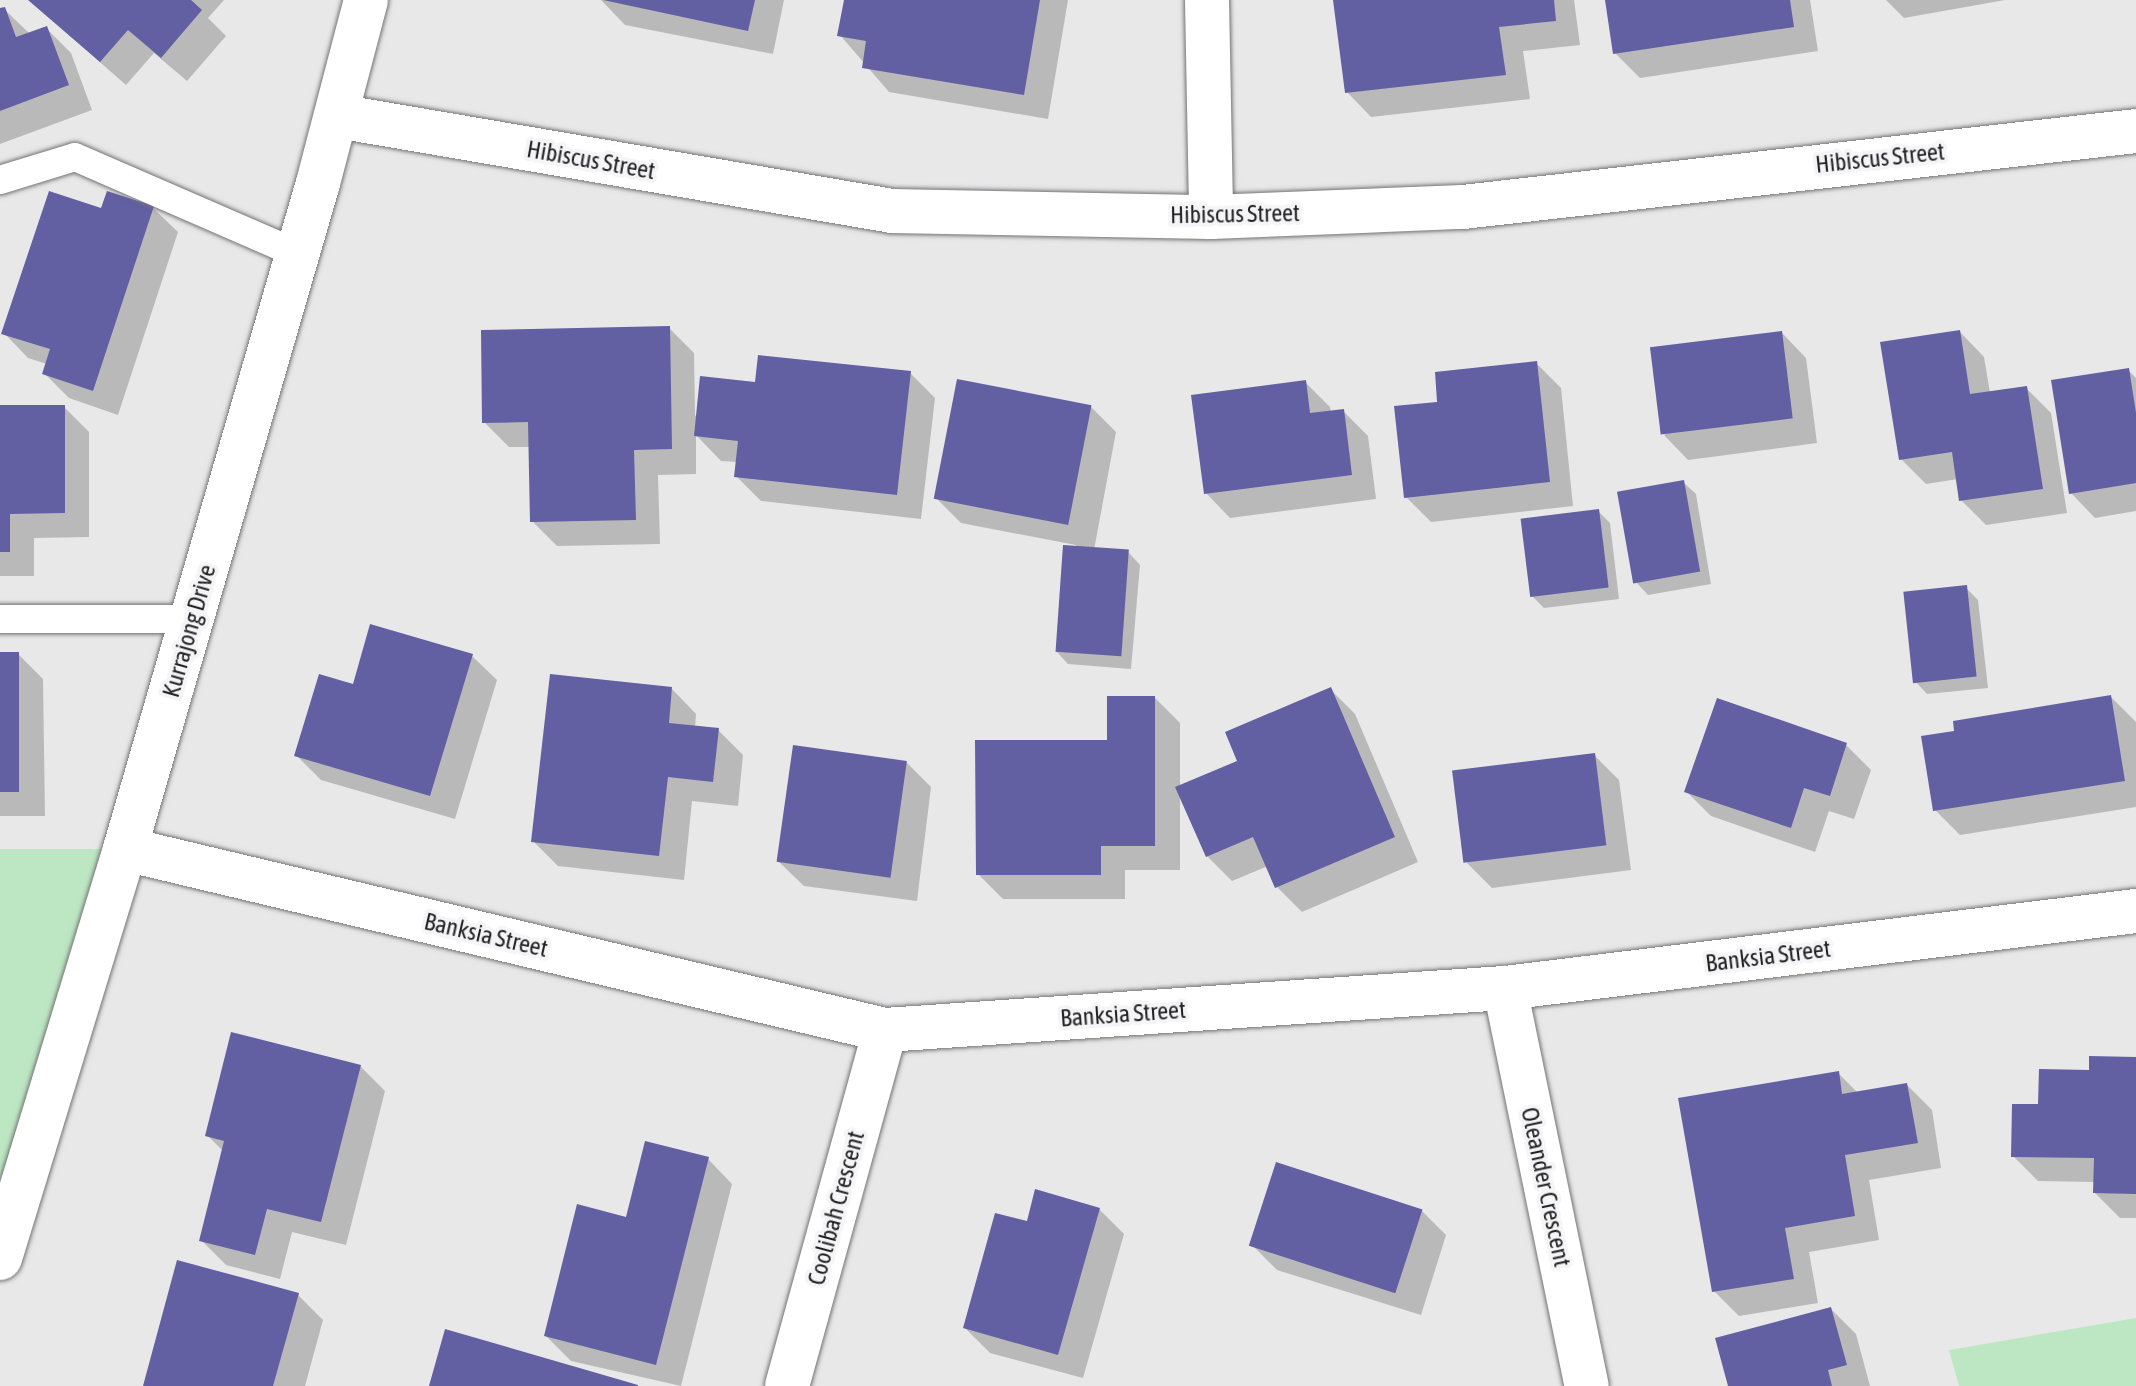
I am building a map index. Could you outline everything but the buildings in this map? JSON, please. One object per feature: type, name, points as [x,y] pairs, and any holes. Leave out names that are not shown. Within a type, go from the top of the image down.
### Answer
[{"type":"street","name":"Kurrajong Drive","points":[[0,1258],[192,619],[337,116],[366,0]]},
{"type":"street","points":[[1207,0],[1211,217]]},
{"type":"street","name":"Hibiscus Street","points":[[337,116],[892,211],[1211,217],[1463,207],[2136,131]]},
{"type":"street","name":"Banksia Street","points":[[125,849],[885,1030],[1505,988],[2136,911]]},
{"type":"street","name":"Oleander Crescent","points":[[1505,988],[1587,1386]]},
{"type":"street","name":"Coolibah Crescent","points":[[787,1386],[885,1030]]},
{"type":"lane","points":[[0,180],[75,157],[298,254]]},
{"type":"lane","points":[[0,619],[192,619]]},
{"type":"green space","points":[[0,849],[125,849],[0,1258]]},
{"type":"green space","points":[[2136,1318],[2136,1386],[1959,1386],[1949,1350]]}]
